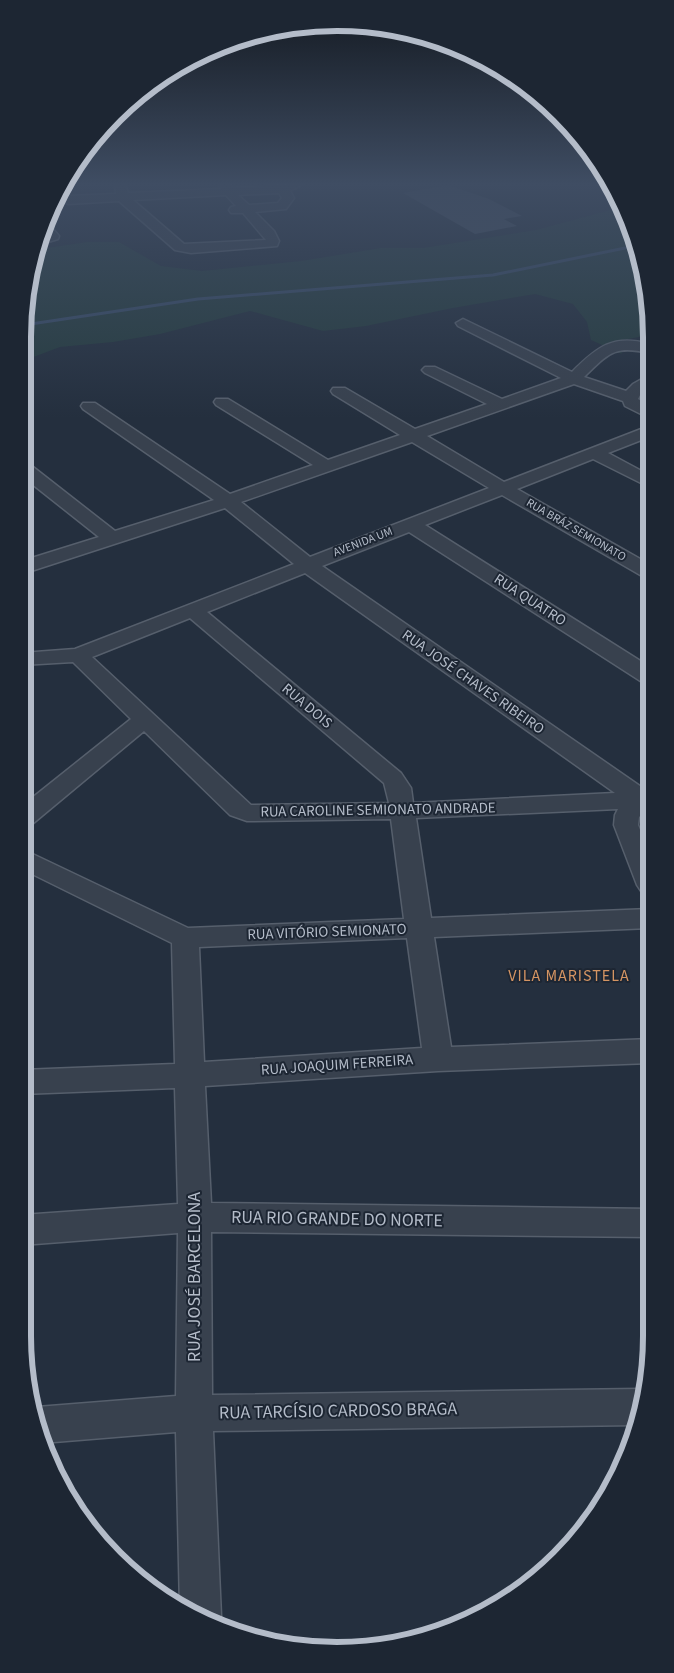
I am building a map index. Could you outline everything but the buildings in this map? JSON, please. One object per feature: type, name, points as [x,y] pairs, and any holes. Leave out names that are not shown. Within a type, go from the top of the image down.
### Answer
[{"type":"street","points":[[464,323],[574,379],[629,398]]},
{"type":"street","points":[[31,565],[228,501],[574,379],[582,370],[616,345],[632,344],[643,347]]},
{"type":"street","points":[[430,370],[501,405]]},
{"type":"street","points":[[643,384],[631,393],[629,398],[630,403],[643,410]]},
{"type":"street","name":"RUA BRÁZ SEMIONATO","points":[[339,391],[502,488],[643,568]]},
{"type":"street","points":[[222,402],[326,466]]},
{"type":"street","name":"RUA JOSÉ CHAVES RIBEIRO","points":[[89,406],[228,501],[306,564],[643,799]]},
{"type":"street","name":"AVENIDA UM","points":[[31,658],[78,655],[643,433]]},
{"type":"street","points":[[594,453],[643,479]]},
{"type":"street","points":[[31,474],[112,538]]},
{"type":"street","name":"RUA QUATRO","points":[[410,524],[643,673]]},
{"type":"street","name":"RUA DOIS","points":[[194,611],[393,778],[399,788],[404,811],[438,1059]]},
{"type":"street","name":"RUA CAROLINE SEMIONATO ANDRADE","points":[[78,655],[239,809],[247,813],[404,811],[643,800]]},
{"type":"street","points":[[31,812],[145,719]]},
{"type":"street","points":[[643,802],[627,815],[626,825],[643,868]]},
{"type":"street","name":"RUA VITÓRIO SEMIONATO","points":[[31,862],[185,938],[643,918]]},
{"type":"street","name":"RUA JOSÉ BARCELONA","points":[[185,938],[188,1075],[195,1217],[194,1413],[201,1609]]},
{"type":"street","name":"RUA JOAQUIM FERREIRA","points":[[31,1082],[188,1075],[438,1059],[643,1050]]},
{"type":"street","name":"RUA RIO GRANDE DO NORTE","points":[[31,1229],[195,1217],[643,1224]]},
{"type":"street","name":"RUA TARCÍSIO CARDOSO BRAGA","points":[[44,1424],[194,1413],[634,1407]]},
{"type":"green space","points":[[41,262],[154,262],[161,266],[202,271],[290,262],[633,262],[640,297],[643,336],[618,341],[622,354],[591,340],[587,322],[573,304],[535,294],[366,326],[323,331],[250,311],[160,334],[113,342],[60,347],[31,358],[34,297]]},
{"type":"waterway","points":[[32,324],[198,299],[493,275],[556,262]]},
{"type":"district","name":"VILA MARISTELA","points":[[569,976]]}]
